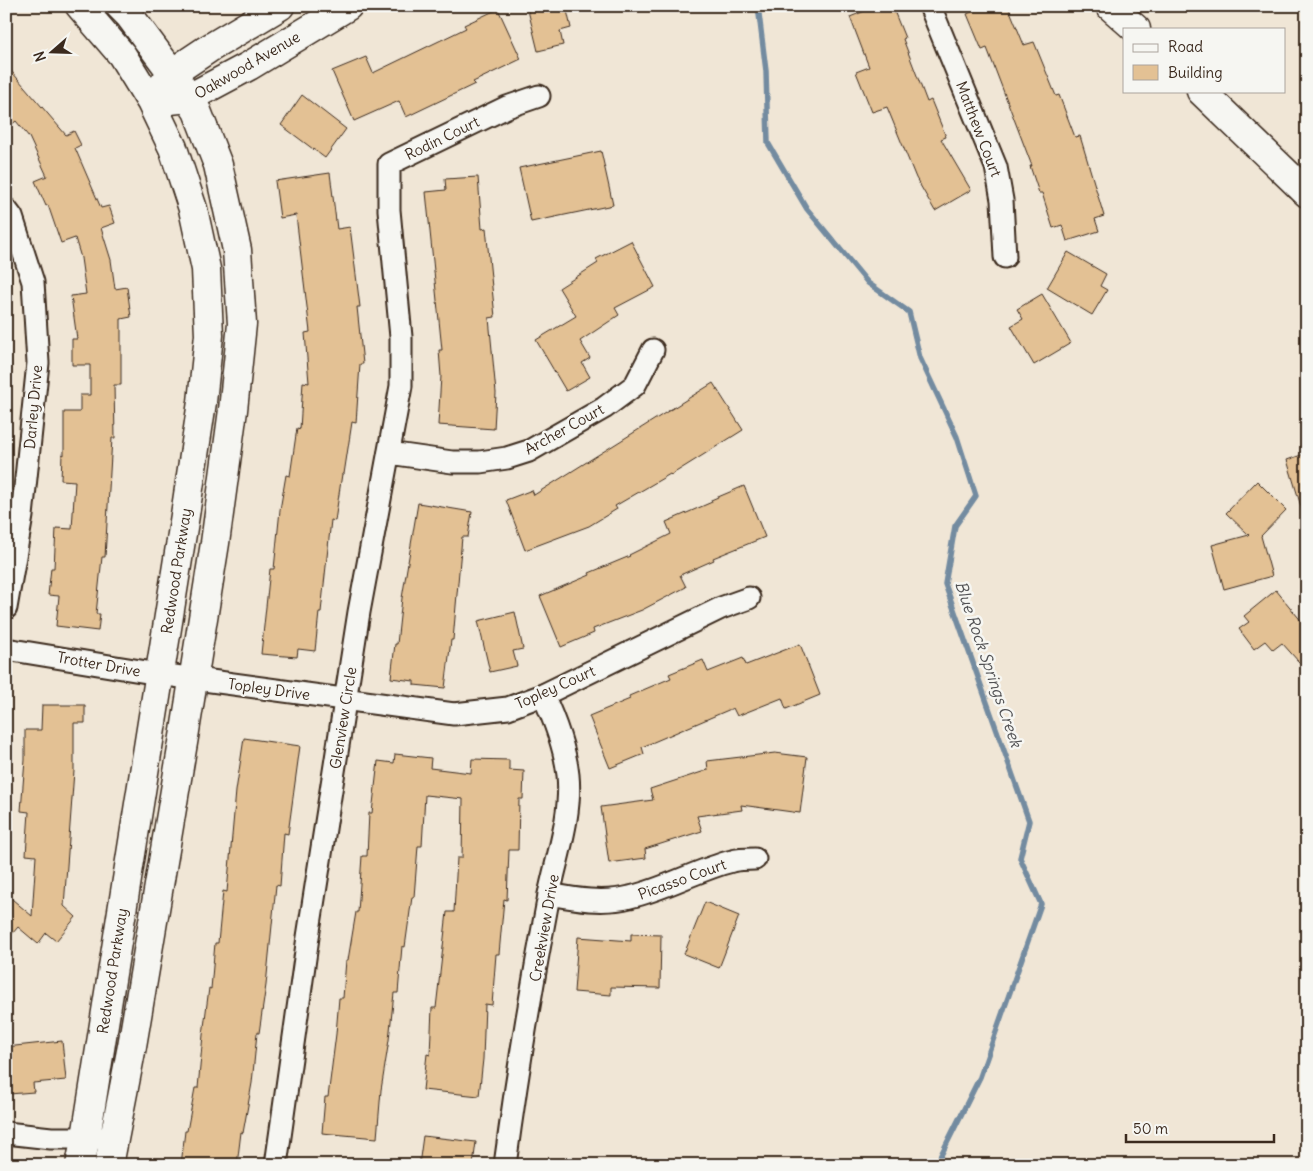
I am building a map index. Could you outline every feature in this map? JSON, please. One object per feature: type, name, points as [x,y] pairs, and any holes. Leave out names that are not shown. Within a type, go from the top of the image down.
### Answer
[{"type":"main road","name":"Redwood Parkway","points":[[80,6],[122,56],[151,102],[173,148],[193,209],[206,269],[209,335],[202,402],[185,515],[80,1165]]},
{"type":"main road","points":[[109,1165],[132,1046],[184,741],[192,678],[215,543],[233,410],[242,324],[236,250],[218,165],[197,111],[189,98],[129,15],[120,6]]},
{"type":"main road","name":"Oakwood Avenue","points":[[151,102],[172,73],[280,6]]},
{"type":"main road","name":"Oakwood Avenue","points":[[151,102],[189,98],[248,66],[348,6]]},
{"type":"main road","points":[[1110,6],[1135,28]]},
{"type":"main road","points":[[1202,92],[1307,194]]},
{"type":"street","name":"Matthew Court","points":[[930,6],[996,167],[1002,200],[1005,257]]},
{"type":"street","name":"Rodin Court","points":[[396,271],[389,210],[389,164],[508,107],[539,96]]},
{"type":"street","name":"Darley Drive","points":[[6,208],[12,217],[33,282],[38,364],[22,516],[6,608]]},
{"type":"street","name":"Glenview Circle","points":[[276,1165],[308,937],[346,700],[358,612],[401,386],[401,337],[396,271]]},
{"type":"street","name":"Archer Court","points":[[389,453],[452,462],[480,462],[507,458],[529,451],[604,408],[635,385],[653,350]]},
{"type":"street","name":"Topley Court","points":[[346,700],[454,714],[508,708],[543,696],[721,608],[749,598]]},
{"type":"street","name":"Trotter Drive","points":[[6,649],[192,678]]},
{"type":"street","name":"Topley Drive","points":[[192,678],[346,700]]},
{"type":"street","name":"Creekview Drive","points":[[504,1165],[550,894],[568,812],[568,776],[556,724],[543,696]]},
{"type":"street","name":"Picasso Court","points":[[550,894],[574,899],[601,901],[628,898],[650,892],[734,860],[755,859]]},
{"type":"street","points":[[6,1133],[51,1138],[115,1138]]},
{"type":"building","points":[[527,6],[566,6],[571,28],[560,31],[563,45],[538,51]]},
{"type":"building","points":[[877,6],[892,6],[927,102],[931,100],[946,137],[941,139],[971,190],[935,211],[916,178],[887,107],[872,112],[856,72],[869,67],[850,17]]},
{"type":"building","points":[[985,6],[1008,6],[1024,45],[1034,42],[1056,96],[1059,95],[1075,137],[1080,136],[1104,216],[1095,219],[1099,231],[1067,241],[1062,225],[1053,228],[1042,193],[1039,193],[1030,166],[1032,166],[987,48],[982,50],[967,14]]},
{"type":"building","points":[[498,9],[521,59],[473,82],[475,84],[406,117],[399,101],[354,121],[332,71],[366,57],[373,73],[466,28],[464,25]]},
{"type":"building","points":[[6,65],[66,135],[74,131],[81,145],[75,148],[101,208],[109,206],[115,223],[101,228],[111,260],[115,289],[127,287],[131,317],[121,319],[121,385],[114,385],[115,438],[112,438],[105,557],[102,557],[96,614],[100,614],[98,631],[56,626],[59,596],[48,595],[51,568],[54,568],[56,528],[72,529],[75,481],[61,480],[62,454],[64,455],[64,412],[80,412],[80,395],[90,395],[90,365],[72,365],[72,339],[77,339],[71,296],[86,294],[81,258],[75,238],[61,243],[48,205],[46,206],[35,181],[47,176],[29,137],[16,121],[6,129]]},
{"type":"building","points":[[302,95],[346,129],[325,158],[281,125]]},
{"type":"building","points":[[601,151],[613,205],[531,222],[519,168]]},
{"type":"building","points":[[330,173],[337,229],[350,227],[360,307],[357,307],[363,364],[360,364],[356,423],[352,422],[335,521],[331,520],[315,651],[298,649],[297,657],[261,654],[270,569],[274,569],[280,510],[286,475],[290,476],[297,428],[300,429],[303,382],[309,383],[305,333],[310,332],[296,215],[280,218],[275,181]]},
{"type":"building","points":[[478,177],[482,229],[486,228],[495,317],[489,318],[496,393],[494,429],[438,425],[441,376],[439,350],[442,350],[426,192],[446,190],[445,179]]},
{"type":"building","points":[[631,241],[655,287],[615,308],[619,315],[580,341],[590,358],[582,363],[590,377],[566,391],[536,340],[576,316],[559,288],[598,263],[596,259]]},
{"type":"building","points":[[1068,252],[1106,274],[1100,286],[1107,290],[1092,315],[1047,288]]},
{"type":"building","points":[[1042,294],[1071,343],[1034,365],[1011,326],[1023,319],[1017,309]]},
{"type":"building","points":[[713,383],[743,430],[671,475],[615,506],[617,509],[589,526],[525,550],[506,500],[532,490],[534,495]]},
{"type":"building","points":[[1307,453],[1307,512],[1303,513],[1287,460]]},
{"type":"building","points":[[1257,481],[1286,510],[1261,536],[1272,576],[1224,589],[1212,545],[1249,535],[1226,513]]},
{"type":"building","points":[[744,486],[765,537],[713,558],[714,560],[680,575],[686,587],[642,610],[593,629],[594,633],[561,647],[540,596],[590,575],[589,573],[630,556],[671,534],[666,522]]},
{"type":"building","points":[[418,503],[472,512],[468,537],[462,537],[453,640],[451,640],[445,688],[414,685],[414,681],[391,678]]},
{"type":"building","points":[[1276,590],[1307,628],[1307,671],[1282,643],[1273,650],[1265,641],[1254,649],[1239,629],[1249,622],[1244,616]]},
{"type":"building","points":[[515,612],[523,649],[513,651],[517,666],[490,672],[478,621]]},
{"type":"building","points":[[800,644],[820,695],[786,709],[782,698],[737,716],[733,708],[642,747],[644,754],[610,768],[589,716],[630,699],[629,696],[671,678],[669,674],[703,660],[708,672],[743,658],[746,665]]},
{"type":"building","points":[[42,705],[85,705],[85,723],[74,723],[74,771],[64,906],[76,917],[56,941],[46,933],[38,944],[18,927],[6,941],[6,894],[32,916],[36,856],[26,855],[29,812],[21,811],[25,730],[41,730]]},
{"type":"building","points":[[244,738],[300,746],[288,834],[284,833],[280,886],[276,885],[266,985],[259,1033],[257,1033],[252,1083],[243,1133],[241,1132],[237,1165],[181,1165],[185,1131],[187,1131],[195,1088],[198,1088],[203,1035],[209,988],[211,989],[215,943],[218,943],[223,891],[227,892],[236,791]]},
{"type":"building","points":[[775,753],[807,757],[800,813],[741,805],[742,810],[697,816],[702,831],[645,849],[646,858],[609,863],[601,807],[653,800],[650,789],[708,770],[707,761]]},
{"type":"building","points":[[395,754],[431,758],[430,768],[471,773],[472,759],[509,760],[509,770],[524,771],[523,799],[519,799],[518,850],[509,850],[507,900],[504,899],[499,954],[496,954],[492,1005],[485,1004],[483,1059],[479,1096],[423,1090],[427,1054],[430,1055],[432,1008],[436,1008],[447,912],[454,912],[457,858],[462,858],[463,799],[425,795],[422,846],[418,846],[414,897],[412,897],[405,947],[402,946],[398,993],[394,993],[381,1090],[377,1138],[322,1133],[325,1097],[328,1097],[336,1034],[339,998],[343,998],[346,960],[348,960],[356,912],[358,912],[362,856],[367,856],[369,813],[372,813],[378,761],[394,763]]},
{"type":"building","points":[[705,902],[739,916],[719,968],[684,954]]},
{"type":"building","points":[[631,934],[661,935],[660,988],[611,987],[611,995],[574,992],[578,937],[631,941]]},
{"type":"building","points":[[62,1041],[66,1080],[33,1083],[34,1092],[9,1094],[6,1047]]},
{"type":"building","points":[[423,1136],[476,1142],[473,1165],[451,1163],[451,1165],[419,1165]]},
{"type":"waterway","name":"Blue Rock Springs Creek","points":[[758,6],[766,71],[768,143],[807,209],[868,283],[909,312],[920,358],[957,437],[976,496],[955,526],[945,584],[1029,821],[1020,858],[1041,904],[980,1077],[936,1165]]}]
